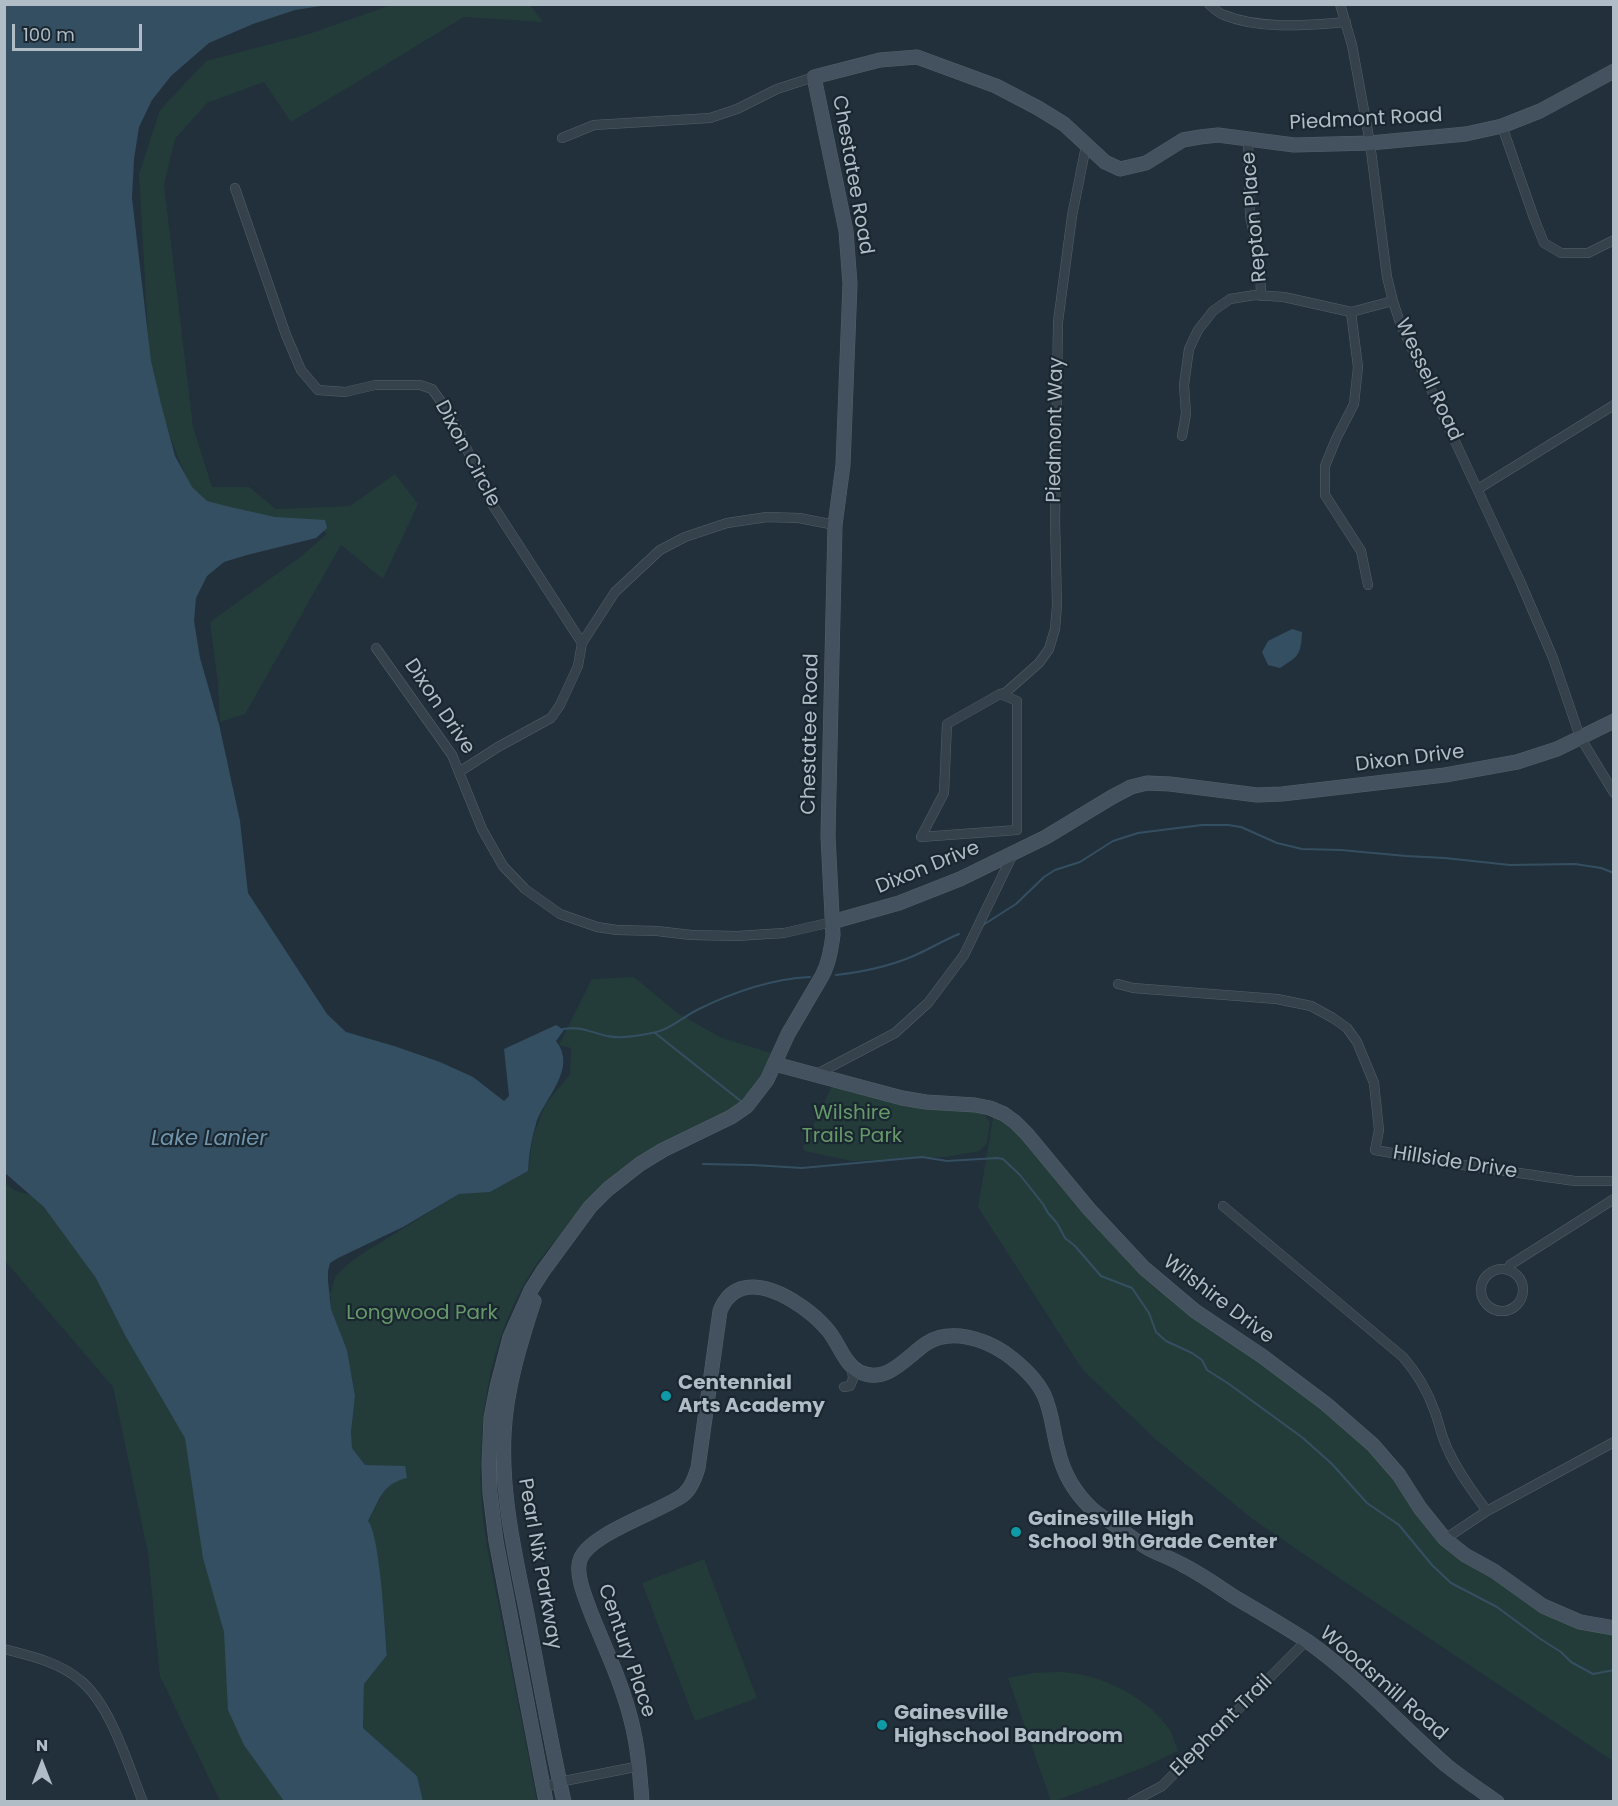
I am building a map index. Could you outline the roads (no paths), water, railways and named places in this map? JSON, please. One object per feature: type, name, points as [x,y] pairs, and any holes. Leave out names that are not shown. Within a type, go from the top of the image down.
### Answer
[{"type":"street","points":[[1209,4],[1222,15],[1254,23],[1298,25],[1346,22]]},
{"type":"street","name":"Wessell Road","points":[[1340,4],[1352,45],[1370,143],[1387,277],[1400,323],[1478,489],[1553,658],[1580,737],[1614,793]]},
{"type":"street","name":"Piedmont Road","points":[[814,77],[880,60],[917,57],[996,86],[1064,124],[1105,162],[1120,169],[1146,163],[1183,140],[1218,135],[1294,145],[1370,143],[1466,134],[1502,126],[1540,111],[1614,71]]},
{"type":"street","points":[[562,138],[594,125],[710,118],[737,110],[777,89],[814,77]]},
{"type":"street","name":"Chestatee Road","points":[[543,1271],[590,1207],[608,1189],[640,1164],[663,1150],[731,1117],[747,1106],[767,1080],[788,1034],[826,968],[833,935],[828,836],[835,525],[843,465],[850,284],[846,231],[814,77]]},
{"type":"street","points":[[1502,126],[1544,243],[1561,253],[1588,253],[1614,240]]},
{"type":"street","name":"Repton Place","points":[[1248,139],[1250,216],[1260,263],[1261,296]]},
{"type":"street","name":"Piedmont Way","points":[[1000,694],[1017,701],[1017,830],[921,837],[944,793],[947,724],[1000,694],[1005,693],[1039,663],[1049,649],[1055,629],[1058,334],[1072,216],[1086,146]]},
{"type":"street","name":"Dixon Circle","points":[[236,188],[286,336],[301,370],[318,390],[345,392],[375,385],[420,385],[432,389],[460,434],[492,504],[582,643]]},
{"type":"street","points":[[1182,436],[1186,414],[1184,385],[1189,349],[1198,330],[1213,311],[1230,299],[1261,296],[1284,297],[1351,312],[1393,302]]},
{"type":"street","points":[[1351,312],[1358,367],[1354,404],[1325,466],[1325,495],[1361,551],[1368,585]]},
{"type":"street","points":[[1478,489],[1614,405]]},
{"type":"street","points":[[459,772],[498,747],[551,718],[560,705],[578,666],[582,643],[615,592],[660,550],[685,537],[727,523],[767,517],[799,518],[835,525]]},
{"type":"street","name":"Dixon Drive","points":[[376,648],[452,755],[482,830],[502,866],[525,889],[560,914],[597,927],[691,935],[737,936],[784,933],[899,903],[960,879],[1046,837],[1131,787],[1147,783],[1257,795],[1314,791],[1445,775],[1517,762],[1557,748],[1614,721]]},
{"type":"street","points":[[815,1075],[895,1034],[927,1004],[964,955],[1014,852]]},
{"type":"street","name":"Hillside Drive","points":[[1118,984],[1133,988],[1277,999],[1311,1006],[1333,1018],[1347,1028],[1357,1042],[1374,1083],[1380,1130],[1375,1150],[1407,1157],[1575,1181],[1614,1181]]},
{"type":"street","name":"Wilshire Drive","points":[[775,1064],[902,1098],[975,1105],[1004,1114],[1015,1122],[1089,1209],[1144,1268],[1196,1311],[1262,1356],[1326,1404],[1373,1445],[1399,1475],[1420,1508],[1445,1539],[1465,1555],[1494,1571],[1543,1606],[1580,1622],[1614,1628]]},
{"type":"street","points":[[1507,1270],[1510,1265],[1614,1199]]},
{"type":"street","points":[[1223,1206],[1412,1367],[1435,1410],[1449,1453],[1486,1511]]},
{"type":"street","points":[[1507,1270],[1519,1277],[1524,1291],[1513,1309],[1499,1311],[1487,1305],[1481,1293],[1482,1286],[1488,1275],[1494,1271],[1507,1270]]},
{"type":"street","name":"Pearl Nix Parkway","points":[[543,1271],[528,1317],[506,1411],[505,1488],[512,1538],[564,1802]]},
{"type":"street","name":"Pearl Nix Parkway","points":[[543,1271],[520,1312],[503,1360],[491,1418],[489,1464],[492,1517],[545,1795]]},
{"type":"street","name":"Century Place","points":[[642,1802],[640,1766],[632,1721],[621,1685],[582,1591],[580,1560],[590,1545],[684,1494],[696,1477],[718,1317],[723,1304],[731,1295],[740,1289],[751,1286],[760,1287],[778,1293],[804,1307],[831,1333],[852,1368]]},
{"type":"street","name":"Woodsmill Road","points":[[852,1368],[871,1376],[882,1374],[904,1362],[927,1343],[948,1336],[976,1340],[1004,1352],[1034,1380],[1044,1396],[1052,1419],[1061,1463],[1069,1480],[1089,1507],[1146,1547],[1185,1565],[1306,1641],[1332,1660],[1449,1767],[1497,1802]]},
{"type":"street","points":[[844,1387],[850,1386],[853,1379],[852,1368]]},
{"type":"street","points":[[1445,1539],[1486,1511],[1614,1442]]},
{"type":"street","name":"Elephant Trail","points":[[1132,1802],[1162,1786],[1306,1641]]},
{"type":"street","points":[[4,1649],[52,1663],[80,1679],[91,1690],[113,1727],[143,1802]]},
{"type":"street","points":[[545,1795],[559,1782],[640,1766]]},
{"type":"water","name":"Lake Lanier","points":[[5,4],[328,5],[295,10],[253,24],[209,43],[171,76],[152,100],[139,127],[134,159],[132,198],[151,361],[175,456],[192,487],[207,501],[275,517],[325,520],[327,528],[316,538],[224,562],[207,576],[196,598],[194,621],[200,658],[219,724],[240,821],[248,893],[327,1014],[346,1032],[440,1062],[473,1077],[504,1101],[509,1096],[504,1049],[556,1025],[564,1030],[556,1041],[562,1052],[561,1073],[536,1124],[530,1148],[528,1171],[490,1192],[459,1194],[403,1227],[338,1258],[330,1263],[328,1271],[331,1309],[347,1350],[355,1396],[351,1432],[352,1448],[365,1465],[405,1466],[407,1478],[386,1489],[368,1521],[376,1544],[379,1563],[387,1655],[364,1684],[363,1728],[417,1776],[423,1801],[284,1801],[244,1745],[228,1710],[224,1632],[203,1558],[185,1438],[126,1337],[96,1278],[44,1207],[5,1173]]},
{"type":"water","points":[[1292,629],[1302,632],[1301,646],[1297,654],[1280,668],[1268,665],[1262,652],[1268,641]]},
{"type":"waterway","points":[[983,925],[1016,904],[1044,877],[1055,870],[1080,862],[1113,841],[1138,833],[1202,825],[1241,827],[1277,843],[1302,849],[1341,850],[1510,865],[1575,864],[1601,868],[1614,873]]},
{"type":"waterway","points":[[836,975],[893,964],[959,934]]},
{"type":"waterway","points":[[563,1029],[581,1029],[618,1037],[652,1033],[664,1030],[697,1010],[738,993],[767,984],[810,977]]},
{"type":"waterway","points":[[655,1033],[742,1102]]},
{"type":"waterway","points":[[703,1164],[802,1168],[922,1157],[947,1161],[1003,1159],[1020,1175],[1043,1204],[1065,1238],[1101,1276],[1132,1288],[1149,1313],[1156,1332],[1166,1341],[1202,1360],[1207,1370],[1303,1438],[1332,1464],[1367,1503],[1399,1525],[1432,1565],[1451,1583],[1497,1607],[1561,1652],[1571,1662],[1593,1674],[1614,1670]]},
{"type":"place","name":"Centennial Arts Academy","points":[[666,1396]]},
{"type":"place","name":"Gainesville High School 9th Grade Center","points":[[1016,1532]]},
{"type":"place","name":"Gainesville Highschool Bandroom","points":[[882,1725]]},
{"type":"park label","name":"Wilshire Trails Park","points":[[852,1126]]},
{"type":"park label","name":"Longwood Park","points":[[422,1314]]}]
